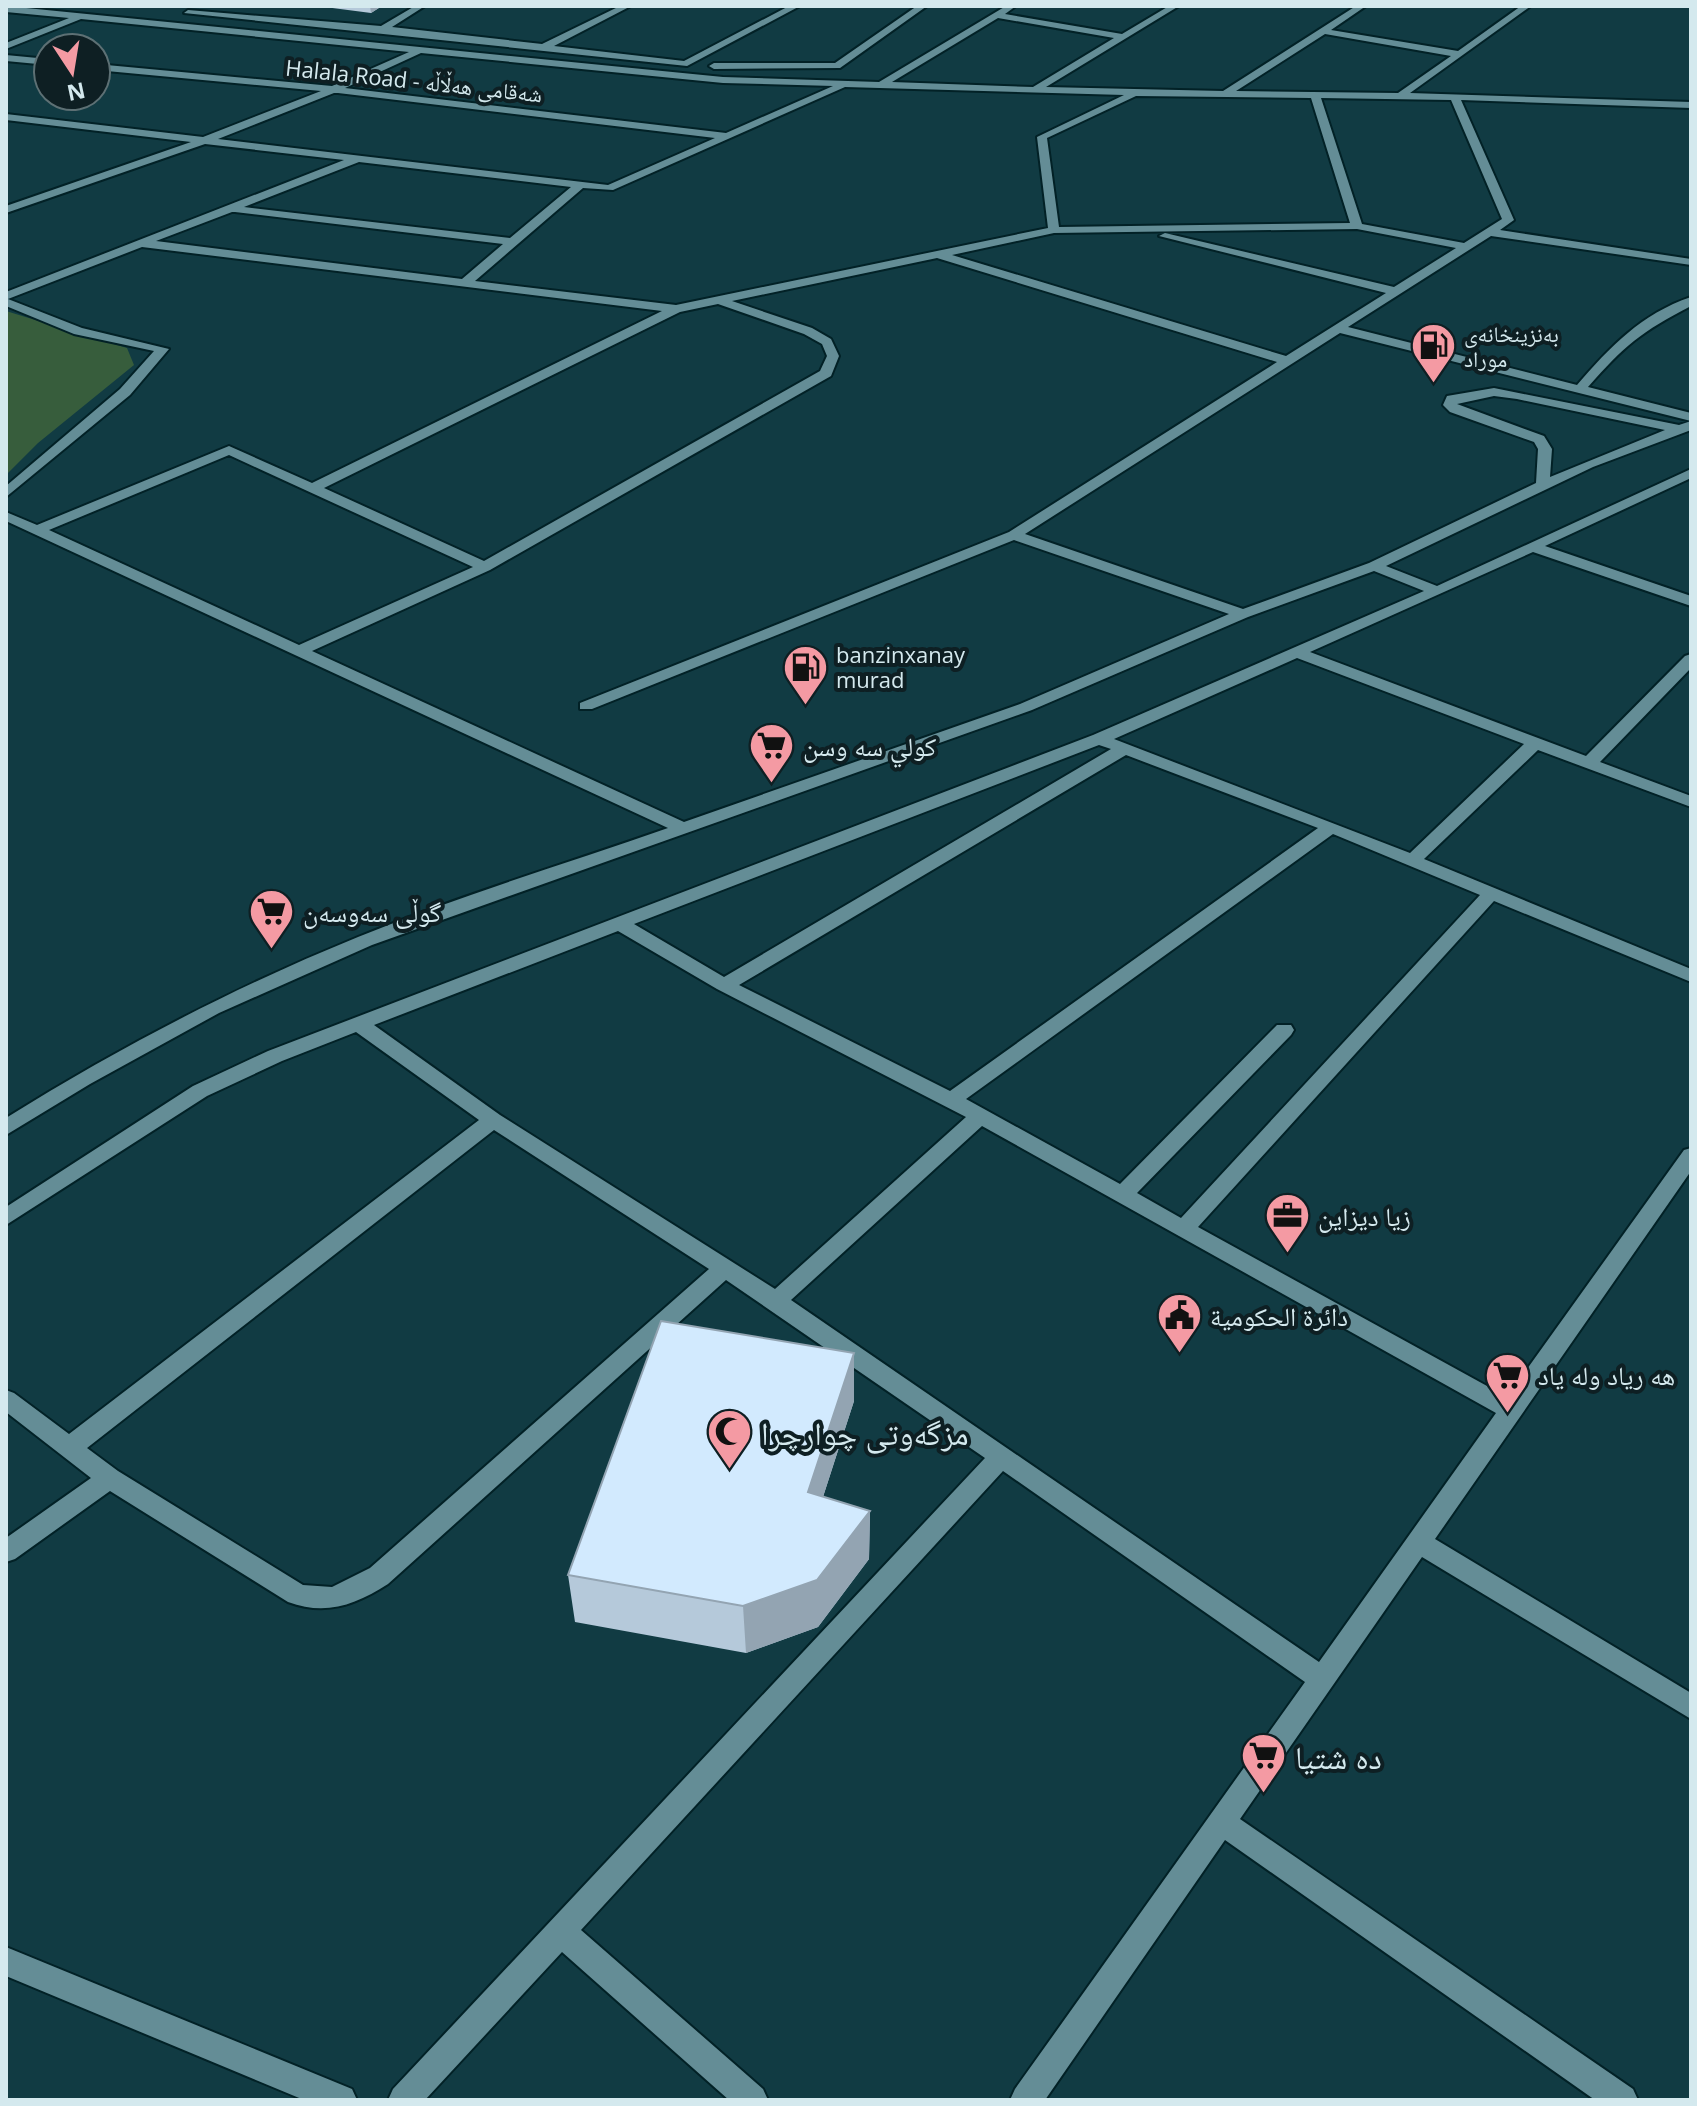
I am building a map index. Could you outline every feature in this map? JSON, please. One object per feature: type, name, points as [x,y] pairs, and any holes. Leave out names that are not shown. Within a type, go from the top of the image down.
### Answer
[{"type":"street","points":[[226,16],[244,6]]},
{"type":"street","points":[[383,29],[421,6]]},
{"type":"street","points":[[544,47],[627,6]]},
{"type":"street","points":[[687,63],[796,6]]},
{"type":"street","points":[[179,12],[383,29],[713,66],[837,66],[923,6]]},
{"type":"street","points":[[882,84],[1012,6]]},
{"type":"street","points":[[1034,90],[1175,6]]},
{"type":"street","points":[[1227,93],[1360,6]]},
{"type":"street","points":[[1399,97],[1527,6]]},
{"type":"street","points":[[6,9],[723,80],[1691,105]]},
{"type":"street","points":[[997,15],[1123,37]]},
{"type":"street","points":[[6,46],[81,17]]},
{"type":"street","points":[[1323,31],[1459,54]]},
{"type":"street","points":[[6,210],[206,141],[338,90],[422,49]]},
{"type":"street","points":[[6,58],[32,60]]},
{"type":"street","name":"Halala Road - شەقامی هەڵاڵە","points":[[112,69],[338,90],[726,136]]},
{"type":"street","points":[[6,117],[609,188],[847,83]]},
{"type":"street","points":[[1054,230],[1042,137],[1139,93]]},
{"type":"street","points":[[1315,96],[1357,226]]},
{"type":"street","points":[[586,706],[1014,535],[1508,220],[1455,97]]},
{"type":"street","points":[[6,299],[358,158]]},
{"type":"street","points":[[466,282],[581,184]]},
{"type":"street","points":[[230,209],[513,242]]},
{"type":"street","points":[[315,487],[676,309],[937,254],[1054,230],[1357,226],[1466,247]]},
{"type":"street","points":[[1134,229],[1394,291]]},
{"type":"street","points":[[1490,232],[1691,262]]},
{"type":"street","points":[[141,243],[676,309]]},
{"type":"street","points":[[937,254],[1285,360]]},
{"type":"street","points":[[6,299],[78,331],[163,349],[125,392],[6,493]]},
{"type":"street","points":[[300,651],[485,567],[826,373],[833,356],[827,342],[808,331],[718,300]]},
{"type":"street","points":[[1580,389],[1619,344],[1645,325],[1691,301]]},
{"type":"street","points":[[1336,328],[1580,389],[1687,424]]},
{"type":"street","points":[[1543,485],[1545,449],[1539,439],[1455,409],[1450,405],[1452,399],[1494,392],[1687,424]]},
{"type":"street","points":[[6,1128],[83,1079],[225,1003],[365,941],[1026,707],[1243,614],[1374,566],[1588,464],[1687,424]]},
{"type":"street","points":[[37,530],[229,450],[485,567]]},
{"type":"street","points":[[6,1217],[200,1091],[275,1056],[1099,739],[1437,591],[1691,473]]},
{"type":"street","points":[[6,516],[685,829]]},
{"type":"street","points":[[1014,535],[1243,614]]},
{"type":"street","points":[[1532,547],[1691,601]]},
{"type":"street","points":[[1374,566],[1437,591]]},
{"type":"street","points":[[1298,653],[1691,802]]},
{"type":"street","points":[[1589,763],[1691,659]]},
{"type":"street","points":[[1099,739],[1331,827],[1691,976]]},
{"type":"street","points":[[1412,861],[1534,744]]},
{"type":"street","points":[[724,985],[1124,749]]},
{"type":"street","points":[[951,1100],[1331,827]]},
{"type":"street","points":[[1184,1229],[1492,893]]},
{"type":"street","points":[[622,925],[724,985],[951,1100],[1512,1411]]},
{"type":"street","points":[[360,1025],[493,1120],[776,1301],[1322,1679]]},
{"type":"street","points":[[1122,1195],[1284,1030]]},
{"type":"street","points":[[776,1301],[980,1116]]},
{"type":"street","points":[[69,1448],[493,1120]]},
{"type":"street","points":[[1026,2100],[1691,1155]]},
{"type":"street","points":[[6,1399],[109,1478],[303,1599],[328,1600],[354,1592],[379,1576],[724,1269]]},
{"type":"street","points":[[404,2100],[1001,1457]]},
{"type":"street","points":[[6,1552],[109,1478]]},
{"type":"street","points":[[1418,1542],[1691,1707]]},
{"type":"street","points":[[1222,1822],[1622,2100]]},
{"type":"street","points":[[560,1931],[752,2100]]},
{"type":"street","points":[[6,1961],[341,2100]]},
{"type":"green space","points":[[6,311],[127,348],[134,365],[38,443],[6,475]]},
{"type":"building","name":"مزگەوتی چوارچرا","points":[[661,1321],[854,1353],[808,1492],[870,1511],[817,1580],[743,1606],[568,1575]]},
{"type":"place","name":"بەنزینخانەی موراد","points":[[1433,385]]},
{"type":"place","name":"banzinxanay murad","points":[[805,706]]},
{"type":"place","name":"كولي سه وسن","points":[[772,785]]},
{"type":"place","name":"گوڵی سەوسەن","points":[[272,951]]},
{"type":"place","name":"زیا دیزاین","points":[[1287,1255]]},
{"type":"place","name":"دائرة الحكومية","points":[[1179,1355]]},
{"type":"place","name":"هه رياد وله ياد","points":[[1507,1414]]},
{"type":"place","name":"مزگەوتی چوارچرا","points":[[730,1471]]},
{"type":"place","name":"ده شتيا","points":[[1264,1795]]}]
